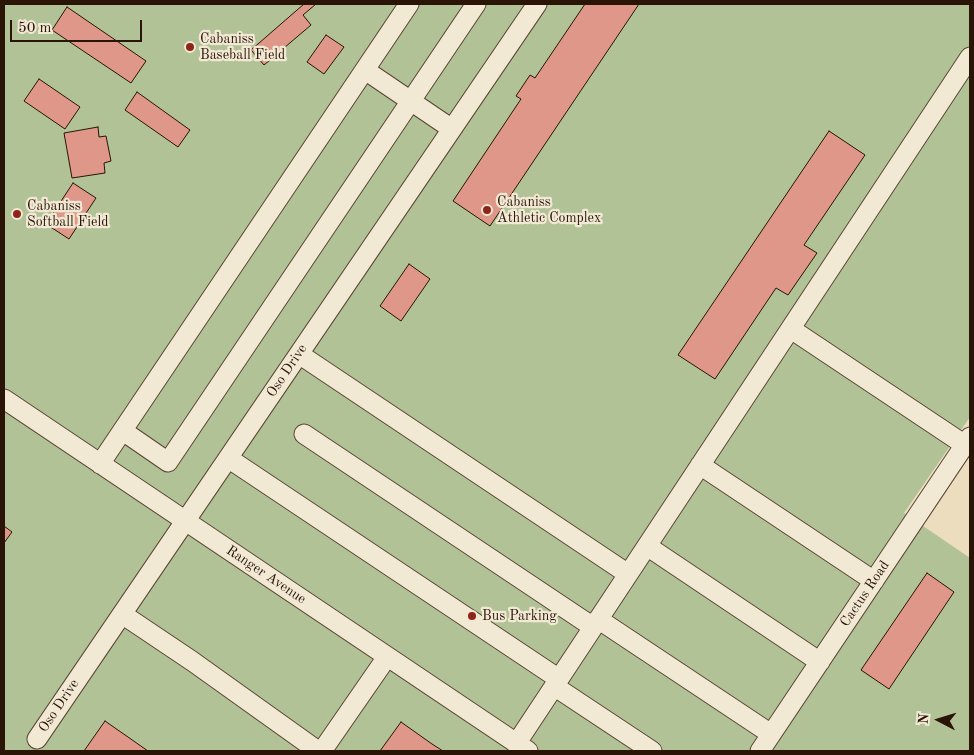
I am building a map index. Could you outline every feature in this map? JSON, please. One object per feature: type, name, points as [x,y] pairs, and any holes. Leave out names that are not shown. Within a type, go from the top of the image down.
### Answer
[{"type":"street","points":[[100,464],[409,4]]},
{"type":"street","points":[[122,431],[168,462],[476,4]]},
{"type":"street","name":"Oso Drive","points":[[37,739],[537,4]]},
{"type":"street","points":[[522,748],[557,682],[970,57]]},
{"type":"street","points":[[365,70],[452,129]]},
{"type":"street","points":[[791,329],[968,441]]},
{"type":"street","points":[[299,354],[628,574]]},
{"type":"street","name":"Ranger Avenue","points":[[4,399],[522,748]]},
{"type":"street","points":[[304,434],[771,734]]},
{"type":"street","name":"Cactus Road","points":[[760,751],[968,441]]},
{"type":"street","points":[[228,458],[557,682],[652,751]]},
{"type":"street","points":[[700,466],[874,581]]},
{"type":"street","points":[[647,546],[820,662]]},
{"type":"street","points":[[122,614],[192,661],[318,751]]},
{"type":"street","points":[[322,751],[387,656]]},
{"type":"green space","name":"Cabaniss Athletic Complex","points":[[4,4],[970,4],[970,417],[904,513],[970,558],[970,751],[4,751]]},
{"type":"building","points":[[304,4],[316,4],[303,15],[311,25],[264,65],[251,50]]},
{"type":"building","points":[[585,4],[639,4],[490,226],[453,201],[521,99],[516,96],[530,75],[535,78]]},
{"type":"building","points":[[67,7],[146,61],[131,83],[52,30]]},
{"type":"building","points":[[326,35],[344,47],[324,74],[307,62]]},
{"type":"building","points":[[39,79],[80,107],[65,129],[24,101]]},
{"type":"building","points":[[137,92],[190,130],[178,147],[125,110]]},
{"type":"building","points":[[98,127],[99,137],[106,136],[111,161],[104,163],[105,173],[72,178],[64,133]]},
{"type":"building","points":[[829,131],[865,155],[804,245],[817,253],[788,295],[776,288],[715,379],[678,355]]},
{"type":"building","points":[[73,183],[96,198],[69,239],[46,224]]},
{"type":"building","points":[[409,264],[430,279],[401,321],[380,306]]},
{"type":"building","points":[[4,526],[12,532],[4,543]]},
{"type":"building","points":[[927,573],[954,592],[889,689],[861,670]]},
{"type":"building","points":[[105,721],[148,751],[84,751]]},
{"type":"building","points":[[401,722],[432,744],[443,751],[380,751]]},
{"type":"place","name":"Cabaniss Baseball Field","points":[[190,47]]},
{"type":"place","name":"Cabaniss Athletic Complex","points":[[487,210]]},
{"type":"place","name":"Cabaniss Softball Field","points":[[17,214]]},
{"type":"place","name":"Bus Parking","points":[[472,616]]}]
